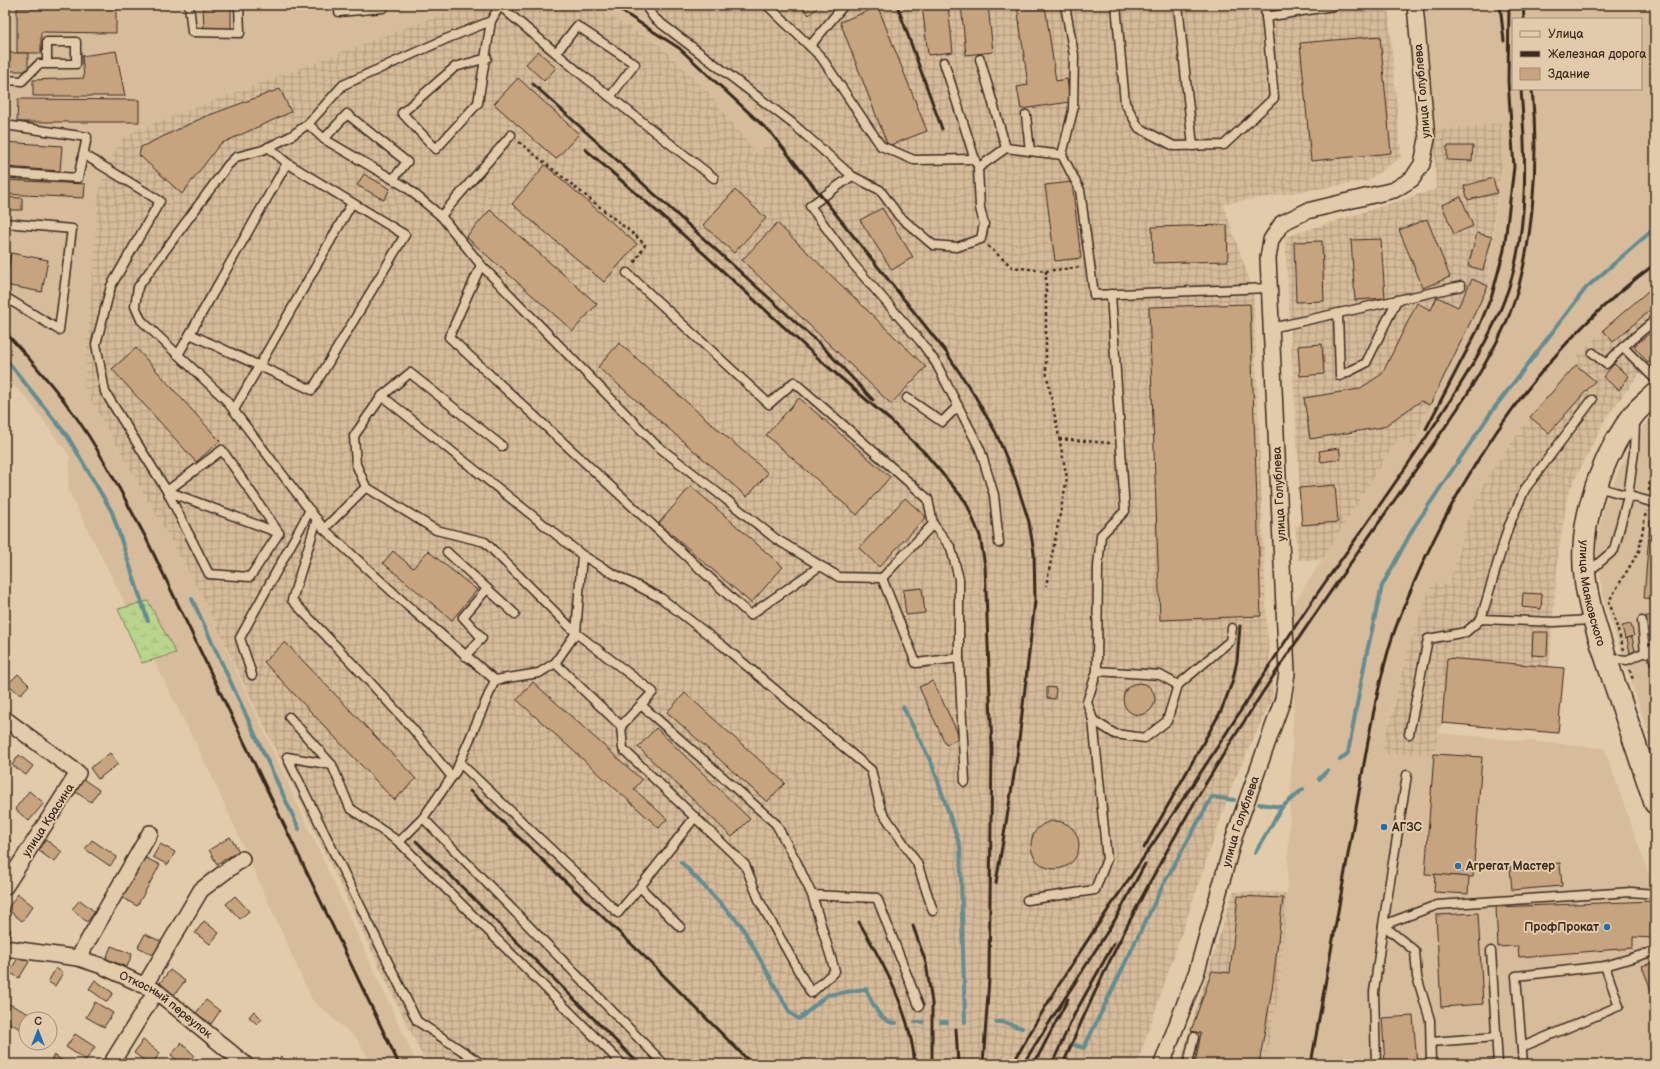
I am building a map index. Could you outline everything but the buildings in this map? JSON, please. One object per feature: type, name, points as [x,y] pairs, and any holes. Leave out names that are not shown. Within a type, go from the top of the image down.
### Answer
[{"type":"main road","name":"улица Маяковского","points":[[1655,394],[1636,412],[1617,440],[1600,476],[1590,510],[1584,547],[1586,574],[1593,620],[1655,802]]},
{"type":"street","name":"улица Голублева","points":[[1162,1064],[1196,971],[1235,834],[1283,699],[1287,674],[1269,288],[1268,258],[1271,240],[1282,223],[1307,211],[1394,190],[1412,179],[1422,164],[1427,140],[1415,5]]},
{"type":"street","name":"улица Красина","points":[[5,719],[78,773],[5,887]]},
{"type":"street","points":[[78,958],[150,833]]},
{"type":"street","points":[[111,1064],[201,890],[242,859]]},
{"type":"street","name":"Откосный переулок","points":[[5,948],[78,958],[151,988],[245,1064]]},
{"type":"lane","points":[[189,5],[192,32],[240,33],[239,5]]},
{"type":"lane","points":[[339,5],[339,12],[383,8]]},
{"type":"lane","points":[[645,5],[654,18],[792,123],[852,176],[880,190],[899,216],[933,245],[958,247],[981,239],[984,224],[980,208],[978,168],[944,62]]},
{"type":"lane","points":[[767,5],[821,57],[881,146],[914,160],[975,159]]},
{"type":"lane","points":[[810,46],[844,5]]},
{"type":"lane","points":[[1065,5],[1074,55],[1073,110],[1062,155],[1080,190],[1094,295],[1269,288]]},
{"type":"lane","points":[[1116,5],[1125,103],[1139,128],[1174,146],[1224,145],[1274,98],[1265,5]]},
{"type":"lane","points":[[1178,5],[1193,146]]},
{"type":"lane","points":[[1266,17],[1333,5]]},
{"type":"lane","points":[[487,58],[455,67],[402,113],[436,149],[478,103],[487,58],[492,22],[500,6],[610,97],[714,178]]},
{"type":"lane","points":[[492,22],[446,39],[343,85],[308,124],[291,136],[268,147],[236,157],[228,165],[138,287],[135,306],[141,320],[234,410],[324,529],[465,656],[494,680],[539,673],[555,663],[576,633],[582,555]]},
{"type":"lane","points":[[556,53],[577,26],[635,64],[610,97]]},
{"type":"lane","points":[[5,80],[22,81],[39,64],[46,64],[76,64],[76,42],[47,42],[46,64]]},
{"type":"lane","points":[[980,58],[1006,148]]},
{"type":"lane","points":[[324,139],[347,114],[407,162],[393,179]]},
{"type":"lane","points":[[1026,115],[1030,151]]},
{"type":"lane","points":[[308,124],[324,139],[406,187],[441,216],[481,265],[656,444],[776,539],[839,576],[882,578],[933,524]]},
{"type":"lane","points":[[5,125],[87,137],[78,178],[5,173]]},
{"type":"lane","points":[[441,216],[510,135]]},
{"type":"lane","points":[[190,334],[312,390],[405,235],[287,163],[268,147]]},
{"type":"lane","points":[[978,168],[1006,148],[1062,155]]},
{"type":"lane","points":[[83,154],[160,201],[111,286],[96,344],[105,392],[167,491],[209,574],[250,577],[279,534]]},
{"type":"lane","points":[[178,355],[287,163]]},
{"type":"lane","points":[[852,176],[810,206],[853,264],[921,342],[936,363],[980,449],[994,495],[999,543]]},
{"type":"lane","points":[[234,410],[352,203]]},
{"type":"lane","points":[[5,223],[72,229],[59,330],[5,297]]},
{"type":"lane","points":[[481,265],[449,337],[750,615],[820,566]]},
{"type":"lane","points":[[627,273],[770,404],[794,382],[928,499],[933,524],[951,548],[959,579],[959,658],[965,782]]},
{"type":"lane","points":[[1271,328],[1460,286]]},
{"type":"lane","points":[[1028,900],[1095,890],[1107,859],[1093,720],[1087,702],[1098,671],[1098,567],[1101,535],[1125,512],[1111,294]]},
{"type":"lane","points":[[1338,313],[1340,376],[1366,363],[1397,300]]},
{"type":"lane","points":[[1593,353],[1606,364],[1623,347],[1655,320]]},
{"type":"lane","points":[[1623,347],[1655,379]]},
{"type":"lane","points":[[502,446],[410,373],[382,396],[354,436],[356,464],[366,487],[436,530],[485,542],[576,633],[653,692],[621,726]]},
{"type":"lane","points":[[382,396],[582,555],[610,572],[662,598],[871,770],[881,810],[917,863],[933,911]]},
{"type":"lane","points":[[907,398],[942,422],[958,406]]},
{"type":"lane","points":[[1409,734],[1428,639],[1466,632],[1481,619],[1508,528],[1525,489],[1592,400]]},
{"type":"lane","points":[[1586,574],[1614,550],[1628,496],[1634,452],[1636,412]]},
{"type":"lane","points":[[167,491],[222,450],[279,534]]},
{"type":"lane","points":[[324,529],[366,487]]},
{"type":"lane","points":[[1596,487],[1652,502]]},
{"type":"lane","points":[[167,491],[279,534]]},
{"type":"lane","points":[[252,676],[240,638],[310,510]]},
{"type":"lane","points":[[317,519],[292,600],[383,696],[452,777]]},
{"type":"lane","points":[[447,552],[515,614]]},
{"type":"lane","points":[[882,578],[916,663],[959,658]]},
{"type":"lane","points":[[465,656],[482,638],[463,617],[487,589]]},
{"type":"lane","points":[[1481,619],[1554,622],[1593,620]]},
{"type":"lane","points":[[1642,620],[1655,663]]},
{"type":"lane","points":[[1093,720],[1115,734],[1145,738],[1167,722],[1178,685],[1230,641],[1232,628]]},
{"type":"lane","points":[[1606,658],[1627,660],[1650,650]]},
{"type":"lane","points":[[555,663],[621,726],[623,749],[745,865],[760,902],[811,993],[835,970],[812,895],[776,824],[641,705]]},
{"type":"lane","points":[[1098,671],[1160,675],[1178,685]]},
{"type":"lane","points":[[399,842],[423,818],[452,777],[460,763],[494,680]]},
{"type":"lane","points":[[290,717],[332,765],[350,808],[399,842],[622,1064]]},
{"type":"lane","points":[[332,765],[287,757],[417,1021],[482,1064]]},
{"type":"lane","points":[[460,763],[618,913],[640,888],[695,817]]},
{"type":"lane","points":[[1376,1064],[1374,992],[1407,775]]},
{"type":"lane","points":[[423,818],[664,1064]]},
{"type":"lane","points":[[640,888],[680,927]]},
{"type":"lane","points":[[1383,925],[1437,905],[1631,892],[1655,894]]},
{"type":"lane","points":[[812,895],[877,898],[919,1006]]},
{"type":"lane","points":[[1383,925],[1415,951],[1417,977],[1430,1020],[1431,1064]]},
{"type":"lane","points":[[1491,951],[1498,1064]]},
{"type":"lane","points":[[1523,1064],[1516,976],[1605,966],[1655,951]]},
{"type":"lane","points":[[1522,1047],[1619,1006],[1605,966]]},
{"type":"lane","points":[[1188,1064],[1194,1037]]},
{"type":"lane","points":[[1431,1042],[1496,1037]]},
{"type":"path","points":[[510,135],[646,245],[627,273]]},
{"type":"path","points":[[981,239],[1012,267],[1046,271],[1090,265]]},
{"type":"path","points":[[1046,271],[1046,371],[1067,478],[1046,586]]},
{"type":"path","points":[[1634,686],[1610,601],[1639,551],[1652,502],[1655,422]]},
{"type":"path","points":[[1059,439],[1121,444]]},
{"type":"shaded area","points":[[5,5],[465,5],[139,129],[97,206],[84,388],[200,592],[417,1064],[372,1064],[357,1039],[312,1000],[211,774],[68,490],[70,456],[26,397],[5,378]]},
{"type":"shaded area","points":[[465,5],[592,5],[661,46],[709,93],[757,154],[778,134],[697,47],[633,5],[1388,5],[1401,157],[1367,181],[1223,204],[1253,290],[1267,630],[1273,696],[1233,783],[1137,1064],[426,1064],[200,592],[84,388],[97,206],[101,183],[113,155],[123,138],[139,129]]},
{"type":"shaded area","points":[[592,5],[633,5],[697,47],[778,134],[757,154],[709,93],[662,46]]},
{"type":"shaded area","points":[[1425,5],[1655,5],[1655,285],[1600,333],[1577,357],[1581,360],[1530,417],[1487,477],[1467,521],[1449,585],[1432,582],[1407,652],[1386,730],[1434,754],[1438,733],[1604,748],[1655,892],[1655,1064],[1265,1064],[1280,984],[1287,893],[1295,672],[1291,609],[1399,437],[1413,446],[1430,405],[1488,286],[1501,168],[1501,123],[1434,130]]},
{"type":"shaded area","points":[[1501,123],[1501,168],[1492,237],[1488,286],[1430,405],[1413,446],[1399,437],[1322,560],[1298,560],[1295,526],[1302,525],[1285,237],[1436,189],[1434,130]]},
{"type":"shaded area","points":[[1655,285],[1655,358],[1648,363],[1607,416],[1568,493],[1558,555],[1549,667],[1447,658],[1442,723],[1438,733],[1434,754],[1381,754],[1407,652],[1432,582],[1449,585],[1467,521],[1487,477],[1530,417],[1580,360],[1577,357],[1600,333]]},
{"type":"shaded area","points":[[1655,413],[1655,752],[1604,601],[1596,546],[1604,507],[1619,470],[1643,427]]},
{"type":"shaded area","points":[[1233,892],[1287,893],[1280,984],[1265,1064],[1179,1064]]},
{"type":"green space","points":[[148,601],[176,653],[142,663],[118,609]]},
{"type":"waterway","points":[[1340,760],[1348,753],[1366,656],[1382,586],[1414,527],[1492,411],[1586,288],[1655,228]]},
{"type":"waterway","points":[[5,358],[68,437],[112,512],[148,621]]},
{"type":"waterway","points":[[192,599],[299,829]]},
{"type":"waterway","points":[[903,707],[932,764],[960,846],[965,1022]]},
{"type":"waterway","points":[[1319,779],[1328,770]]},
{"type":"waterway","points":[[1255,853],[1282,807],[1303,789]]},
{"type":"waterway","points":[[1071,1044],[1084,1048],[1163,885],[1212,797],[1234,800]]},
{"type":"waterway","points":[[1259,804],[1282,807]]},
{"type":"waterway","points":[[681,862],[741,925],[790,1013],[799,1019],[827,995],[866,989],[881,1016],[885,1020],[896,1023]]},
{"type":"waterway","points":[[915,1022],[923,1022]]},
{"type":"waterway","points":[[941,1022],[947,1022]]},
{"type":"waterway","points":[[996,1022],[1003,1022],[1022,1028]]},
{"type":"railway","points":[[612,5],[679,48],[771,133],[946,352],[975,396],[996,433],[1015,478],[1029,522],[1034,553],[1035,601],[1017,757],[996,883]]},
{"type":"railway","points":[[897,5],[942,129]]},
{"type":"railway","points":[[1500,5],[1504,41]]},
{"type":"railway","points":[[1426,429],[1478,329],[1492,295],[1504,250],[1514,167],[1508,81],[1509,5]]},
{"type":"railway","points":[[1523,5],[1524,18]]},
{"type":"railway","points":[[533,84],[822,346],[873,400]]},
{"type":"railway","points":[[1013,1064],[1054,992],[1210,759],[1309,606],[1435,424],[1485,343],[1508,290],[1520,241],[1523,216],[1525,165],[1521,90]]},
{"type":"railway","points":[[1063,1064],[1126,927],[1199,795],[1278,669],[1468,393],[1501,334],[1510,313],[1525,261],[1533,202],[1535,143],[1532,90]]},
{"type":"railway","points":[[585,149],[668,221],[820,360],[890,420],[924,452],[966,502],[980,536],[985,566],[992,749],[989,979],[983,1064]]},
{"type":"railway","points":[[1311,1064],[1375,704],[1392,639],[1409,593],[1461,488],[1487,446],[1516,405],[1547,366],[1580,329],[1616,295],[1655,264]]},
{"type":"railway","points":[[5,332],[42,373],[86,431],[145,536],[399,1064]]},
{"type":"railway","points":[[1144,848],[1221,711],[1232,683],[1237,661],[1240,626]]},
{"type":"railway","points":[[470,791],[646,958],[752,1064]]},
{"type":"railway","points":[[416,841],[639,1064]]},
{"type":"railway","points":[[1023,1064],[1116,918],[1145,864]]},
{"type":"railway","points":[[859,922],[878,955],[895,990],[908,1026],[915,1064]]},
{"type":"railway","points":[[913,926],[926,963],[932,1003],[932,1064]]},
{"type":"railway","points":[[1052,1064],[1074,1015],[1114,943]]},
{"type":"railway","points":[[1034,1064],[1068,999]]},
{"type":"railway","points":[[956,1029],[958,1064]]},
{"type":"railway","points":[[779,1061],[782,1064]]},
{"type":"place","name":"АГЗС","points":[[1384,827]]},
{"type":"place","name":"Агрегат Мастер","points":[[1458,866]]},
{"type":"place","name":"ПрофПрокат","points":[[1607,927]]}]
